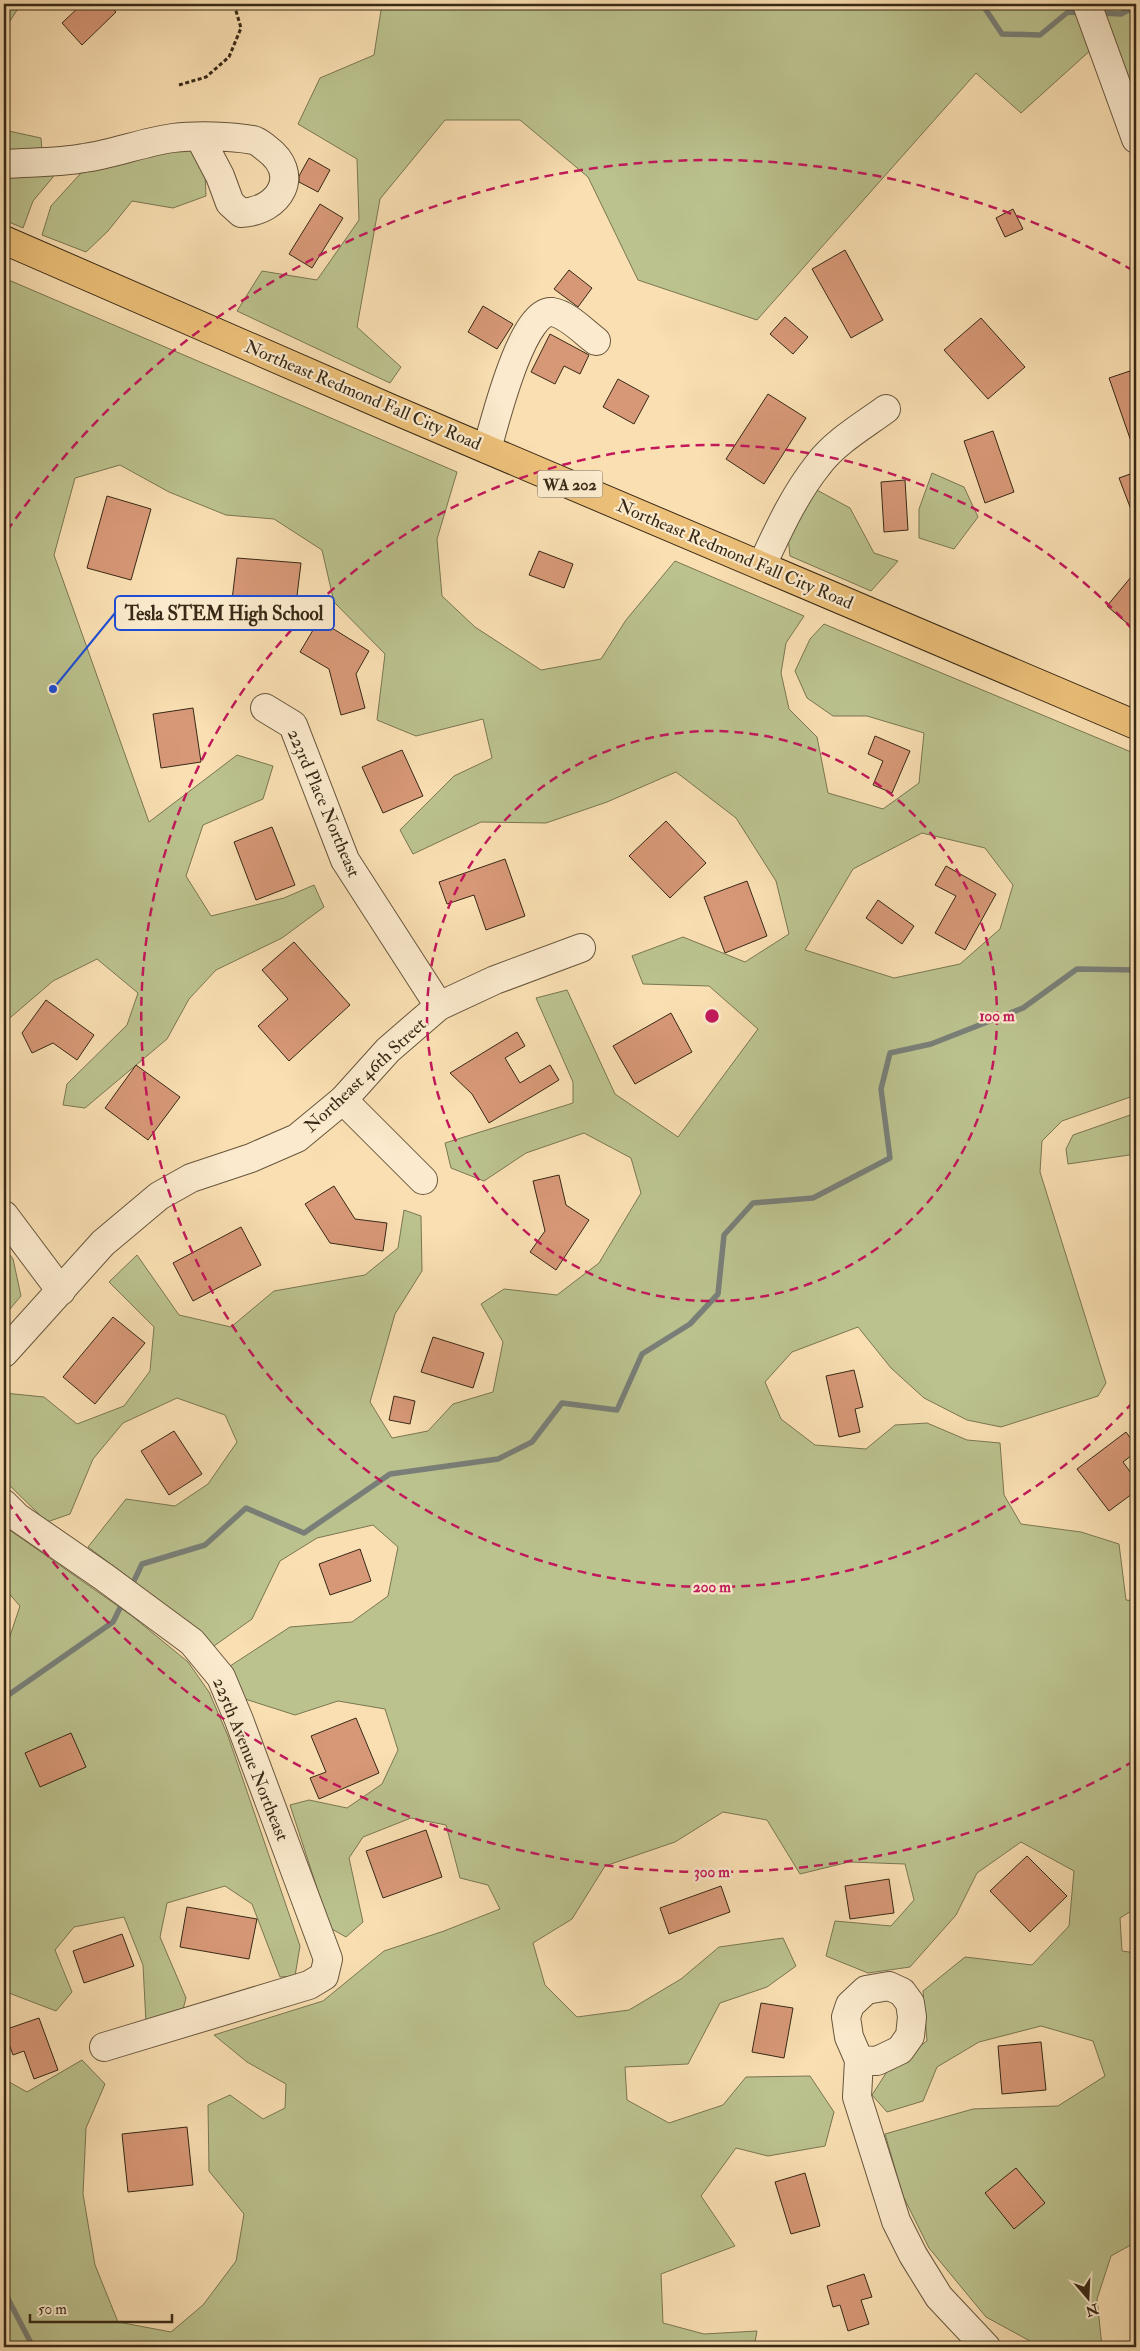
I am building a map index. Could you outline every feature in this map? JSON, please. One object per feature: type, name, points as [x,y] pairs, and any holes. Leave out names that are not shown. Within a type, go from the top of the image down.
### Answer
[{"type":"main road","name":"Northeast Redmond Fall City Road","points":[[4,240],[487,449],[1136,725]]},
{"type":"street","points":[[1090,13],[1136,139]]},
{"type":"street","points":[[4,164],[83,159],[174,138],[200,138]]},
{"type":"street","points":[[487,449],[518,351],[532,324],[541,315],[551,312],[562,317],[596,341]]},
{"type":"street","points":[[762,565],[789,509],[818,464],[838,445],[886,409]]},
{"type":"street","name":"223rd Place Northeast","points":[[265,708],[293,725],[345,860],[439,1006]]},
{"type":"street","name":"Northeast 46th Street","points":[[4,1353],[103,1243],[159,1196],[191,1178],[251,1158],[297,1138],[343,1100],[388,1050],[439,1006],[495,980],[581,948]]},
{"type":"street","points":[[343,1100],[423,1180]]},
{"type":"street","points":[[4,1215],[61,1291]]},
{"type":"street","name":"225th Avenue Northeast","points":[[4,1504],[17,1517],[104,1577],[192,1642],[221,1677],[239,1720],[328,1960],[324,1976],[309,1985],[104,2047]]},
{"type":"street","points":[[859,2060],[857,2097],[896,2221],[913,2255],[939,2297],[986,2347]]},
{"type":"path","points":[[179,85],[206,77],[229,57],[241,28],[234,4]]},
{"type":"green space","points":[[4,4],[21,4],[4,30]]},
{"type":"green space","points":[[382,4],[1078,4],[1093,48],[1021,113],[976,73],[757,320],[638,280],[588,177],[520,120],[445,120],[380,199],[357,327],[401,367],[390,383],[237,311],[262,271],[317,280],[359,220],[357,159],[298,124],[320,78],[374,55]]},
{"type":"green space","points":[[1100,4],[1136,4],[1136,110]]},
{"type":"green space","points":[[4,130],[41,138],[42,151],[4,154]]},
{"type":"green space","points":[[183,147],[198,153],[205,172],[206,196],[173,208],[132,201],[108,231],[86,252],[42,235],[51,206],[81,173],[120,159]]},
{"type":"green space","points":[[53,166],[53,177],[33,201],[23,228],[4,220],[4,170]]},
{"type":"green space","points":[[4,278],[457,472],[437,539],[442,596],[475,627],[541,670],[601,659],[626,620],[675,561],[804,616],[786,643],[781,673],[789,709],[817,737],[828,793],[883,809],[919,783],[924,733],[867,716],[833,716],[807,698],[795,671],[810,639],[824,624],[1136,754],[1136,1095],[1062,1121],[1042,1141],[1040,1172],[1106,1383],[1098,1396],[1001,1427],[967,1420],[924,1398],[891,1368],[858,1327],[792,1352],[765,1382],[781,1419],[815,1445],[866,1449],[895,1425],[927,1423],[967,1440],[1000,1443],[1004,1495],[1021,1524],[1081,1532],[1119,1544],[1126,1600],[1136,1601],[1136,1908],[1120,1918],[1122,1951],[1136,1953],[1136,2242],[1111,2256],[1097,2299],[1102,2347],[1041,2347],[986,2317],[929,2248],[903,2196],[885,2134],[973,2109],[1058,2106],[1105,2076],[1093,2041],[1041,2026],[979,2042],[937,2067],[923,2101],[887,2112],[872,2095],[890,2067],[927,2041],[923,1991],[965,1957],[1032,1965],[1069,1926],[1074,1871],[1021,1842],[977,1873],[956,1915],[910,1967],[868,1973],[826,1956],[835,1921],[891,1926],[914,1900],[905,1864],[849,1862],[800,1874],[767,1820],[723,1812],[675,1842],[605,1866],[572,1919],[533,1943],[545,1985],[577,2017],[629,2010],[681,1979],[719,1947],[783,1938],[796,1966],[767,1987],[720,2003],[688,2064],[625,2067],[627,2100],[669,2123],[723,2105],[746,2077],[810,2076],[834,2112],[825,2146],[768,2156],[736,2148],[701,2196],[735,2246],[661,2274],[663,2323],[704,2334],[757,2331],[754,2347],[4,2347],[4,2079],[27,2092],[82,2060],[105,2084],[86,2128],[83,2194],[95,2265],[118,2322],[171,2332],[203,2305],[236,2261],[244,2214],[209,2171],[208,2105],[230,2095],[263,2119],[285,2108],[286,2084],[247,2062],[214,2035],[323,2001],[384,1951],[444,1931],[500,1909],[488,1885],[460,1878],[446,1825],[411,1818],[363,1837],[349,1858],[363,1922],[346,1937],[330,1928],[290,1805],[309,1800],[347,1808],[382,1784],[398,1750],[385,1709],[338,1701],[295,1715],[245,1699],[227,1668],[290,1627],[352,1622],[388,1596],[398,1547],[373,1525],[317,1538],[280,1561],[252,1619],[214,1646],[178,1614],[88,1547],[126,1499],[175,1506],[208,1484],[237,1442],[225,1415],[177,1398],[123,1423],[93,1459],[70,1514],[47,1522],[4,1480],[4,1393],[44,1397],[77,1424],[124,1406],[150,1371],[154,1327],[109,1282],[137,1255],[179,1315],[231,1327],[274,1291],[365,1275],[398,1248],[404,1210],[421,1216],[422,1271],[395,1314],[370,1402],[392,1438],[428,1431],[453,1404],[493,1392],[503,1342],[481,1304],[504,1289],[557,1295],[599,1263],[641,1193],[631,1158],[584,1133],[526,1153],[484,1181],[451,1168],[445,1143],[573,1103],[573,1082],[536,998],[567,990],[615,1094],[678,1137],[758,1029],[709,986],[643,984],[632,956],[683,937],[745,962],[789,934],[776,881],[736,818],[676,772],[607,802],[546,823],[481,822],[413,854],[400,830],[454,776],[492,758],[483,719],[416,736],[377,720],[385,654],[334,602],[322,550],[274,519],[226,515],[169,492],[120,465],[75,478],[54,555],[149,822],[237,755],[273,766],[263,799],[203,825],[186,876],[211,916],[284,898],[314,885],[324,907],[282,938],[216,970],[189,999],[167,1039],[85,1108],[63,1105],[67,1084],[127,1025],[138,993],[97,959],[53,981],[4,1023],[4,978],[10,969],[4,951]],"holes":[[[922,833],[985,848],[1013,885],[1000,929],[960,964],[894,978],[805,950],[853,869]]]},
{"type":"green space","points":[[932,473],[964,487],[978,517],[954,549],[919,538],[919,509]]},
{"type":"green space","points":[[815,489],[850,508],[874,553],[898,561],[871,591],[790,556],[788,537]]},
{"type":"green space","points":[[1136,1113],[1136,1154],[1068,1164],[1066,1149],[1073,1135]]},
{"type":"green space","points":[[4,1247],[13,1259],[21,1296],[4,1316]]},
{"type":"green space","points":[[4,1526],[132,1616],[188,1662],[209,1692],[228,1736],[300,1946],[295,1976],[280,1977],[252,1904],[225,1886],[167,1903],[160,1937],[186,1998],[182,2013],[146,2023],[143,1965],[124,1917],[74,1927],[55,1950],[72,1992],[56,2011],[9,1993],[4,1997],[4,1641],[9,1639],[20,1606],[4,1588]]},
{"type":"building","points":[[82,4],[108,4],[116,12],[82,45],[62,23]]},
{"type":"building","points":[[309,158],[330,170],[318,192],[299,182],[299,176]]},
{"type":"building","points":[[320,204],[343,218],[312,268],[289,254]]},
{"type":"building","points":[[1013,209],[1023,229],[1005,237],[996,218]]},
{"type":"building","points":[[845,250],[883,320],[851,338],[812,269]]},
{"type":"building","points":[[569,270],[592,288],[578,307],[554,289]]},
{"type":"building","points":[[483,306],[513,324],[497,349],[468,332]]},
{"type":"building","points":[[785,317],[808,337],[793,354],[770,334]]},
{"type":"building","points":[[981,318],[1025,367],[988,399],[944,350]]},
{"type":"building","points":[[550,334],[589,355],[580,374],[564,366],[555,384],[531,372]]},
{"type":"building","points":[[1136,369],[1136,450],[1134,450],[1109,378]]},
{"type":"building","points":[[618,379],[649,396],[634,424],[603,407]]},
{"type":"building","points":[[768,394],[806,418],[764,484],[726,459]]},
{"type":"building","points":[[993,431],[1014,492],[985,503],[964,441]]},
{"type":"building","points":[[1136,472],[1136,520],[1135,520],[1119,478]]},
{"type":"building","points":[[905,480],[908,530],[884,532],[881,482]]},
{"type":"building","points":[[107,496],[151,509],[131,580],[87,568]]},
{"type":"building","points":[[539,551],[573,564],[564,588],[529,575]]},
{"type":"building","points":[[237,558],[301,563],[296,604],[232,600]]},
{"type":"building","points":[[1136,571],[1136,631],[1107,606]]},
{"type":"building","points":[[319,620],[369,651],[356,674],[365,708],[341,715],[329,669],[300,652]]},
{"type":"building","points":[[193,708],[201,762],[161,768],[153,714]]},
{"type":"building","points":[[875,736],[910,751],[892,793],[873,785],[883,761],[868,754]]},
{"type":"building","points":[[402,750],[423,796],[383,813],[362,767]]},
{"type":"building","points":[[666,821],[706,863],[670,898],[629,856]]},
{"type":"building","points":[[272,827],[295,885],[256,900],[234,842]]},
{"type":"building","points":[[505,859],[525,916],[486,930],[474,895],[447,904],[439,882]]},
{"type":"building","points":[[946,866],[996,894],[965,950],[935,933],[956,896],[935,885]]},
{"type":"building","points":[[747,881],[767,936],[725,953],[704,897]]},
{"type":"building","points":[[878,900],[914,926],[902,944],[866,918]]},
{"type":"building","points":[[294,942],[350,1005],[289,1061],[258,1026],[288,999],[262,970]]},
{"type":"building","points":[[46,1000],[94,1035],[77,1060],[53,1043],[32,1053],[22,1033]]},
{"type":"building","points":[[671,1013],[692,1052],[635,1084],[613,1046]]},
{"type":"building","points":[[517,1032],[525,1046],[505,1058],[520,1083],[550,1065],[559,1080],[489,1123],[472,1094],[450,1073]]},
{"type":"building","points":[[136,1065],[180,1097],[148,1140],[105,1108]]},
{"type":"building","points":[[559,1175],[566,1205],[589,1220],[556,1270],[530,1252],[545,1231],[533,1181]]},
{"type":"building","points":[[334,1186],[355,1219],[387,1223],[383,1251],[330,1243],[305,1204]]},
{"type":"building","points":[[241,1227],[261,1265],[193,1301],[173,1263]]},
{"type":"building","points":[[113,1317],[145,1343],[95,1404],[63,1377]]},
{"type":"building","points":[[433,1337],[484,1353],[473,1388],[421,1372]]},
{"type":"building","points":[[854,1370],[863,1407],[855,1409],[860,1432],[839,1437],[826,1376]]},
{"type":"building","points":[[394,1396],[415,1401],[410,1424],[389,1420]]},
{"type":"building","points":[[174,1431],[202,1474],[169,1495],[141,1451]]},
{"type":"building","points":[[1126,1432],[1136,1446],[1136,1452],[1123,1462],[1136,1480],[1136,1491],[1109,1511],[1077,1469]]},
{"type":"building","points":[[360,1549],[371,1581],[330,1595],[319,1564]]},
{"type":"building","points":[[356,1718],[379,1773],[319,1799],[310,1778],[326,1772],[311,1736]]},
{"type":"building","points":[[71,1733],[86,1767],[40,1787],[25,1753]]},
{"type":"building","points":[[426,1830],[442,1877],[383,1898],[366,1851]]},
{"type":"building","points":[[1027,1856],[1067,1896],[1030,1932],[990,1891]]},
{"type":"building","points":[[889,1879],[894,1913],[850,1919],[845,1886]]},
{"type":"building","points":[[721,1886],[730,1912],[669,1934],[660,1908]]},
{"type":"building","points":[[187,1907],[257,1919],[249,1959],[180,1947]]},
{"type":"building","points":[[122,1934],[134,1966],[84,1983],[73,1951]]},
{"type":"building","points":[[761,2003],[793,2008],[784,2058],[752,2052]]},
{"type":"building","points":[[39,2018],[58,2070],[34,2079],[24,2051],[13,2055],[4,2030]]},
{"type":"building","points":[[1041,2042],[1046,2090],[1002,2094],[998,2046]]},
{"type":"building","points":[[187,2127],[193,2185],[128,2192],[122,2134]]},
{"type":"building","points":[[1016,2168],[1045,2203],[1014,2229],[985,2193]]},
{"type":"building","points":[[805,2173],[820,2226],[791,2234],[775,2182]]},
{"type":"building","points":[[864,2274],[872,2297],[861,2300],[869,2324],[848,2331],[840,2305],[833,2307],[827,2286]]},
{"type":"waterway","points":[[982,4],[1002,34],[1040,35],[1068,12],[1083,13]]},
{"type":"waterway","points":[[1099,13],[1121,14],[1136,6]]},
{"type":"waterway","points":[[131,1587],[142,1564],[205,1545],[246,1508],[304,1533],[390,1474],[498,1459],[532,1442],[562,1403],[617,1410],[642,1354],[690,1324],[718,1294],[724,1235],[753,1203],[813,1198],[890,1158],[881,1089],[890,1053],[931,1044],[1023,1008],[1077,969],[1136,970]]},
{"type":"waterway","points":[[4,1698],[113,1622],[124,1600]]},
{"type":"waterway","points":[[4,2291],[33,2347]]},
{"type":"place","name":"Tesla STEM High School","points":[[53,689]]}]
